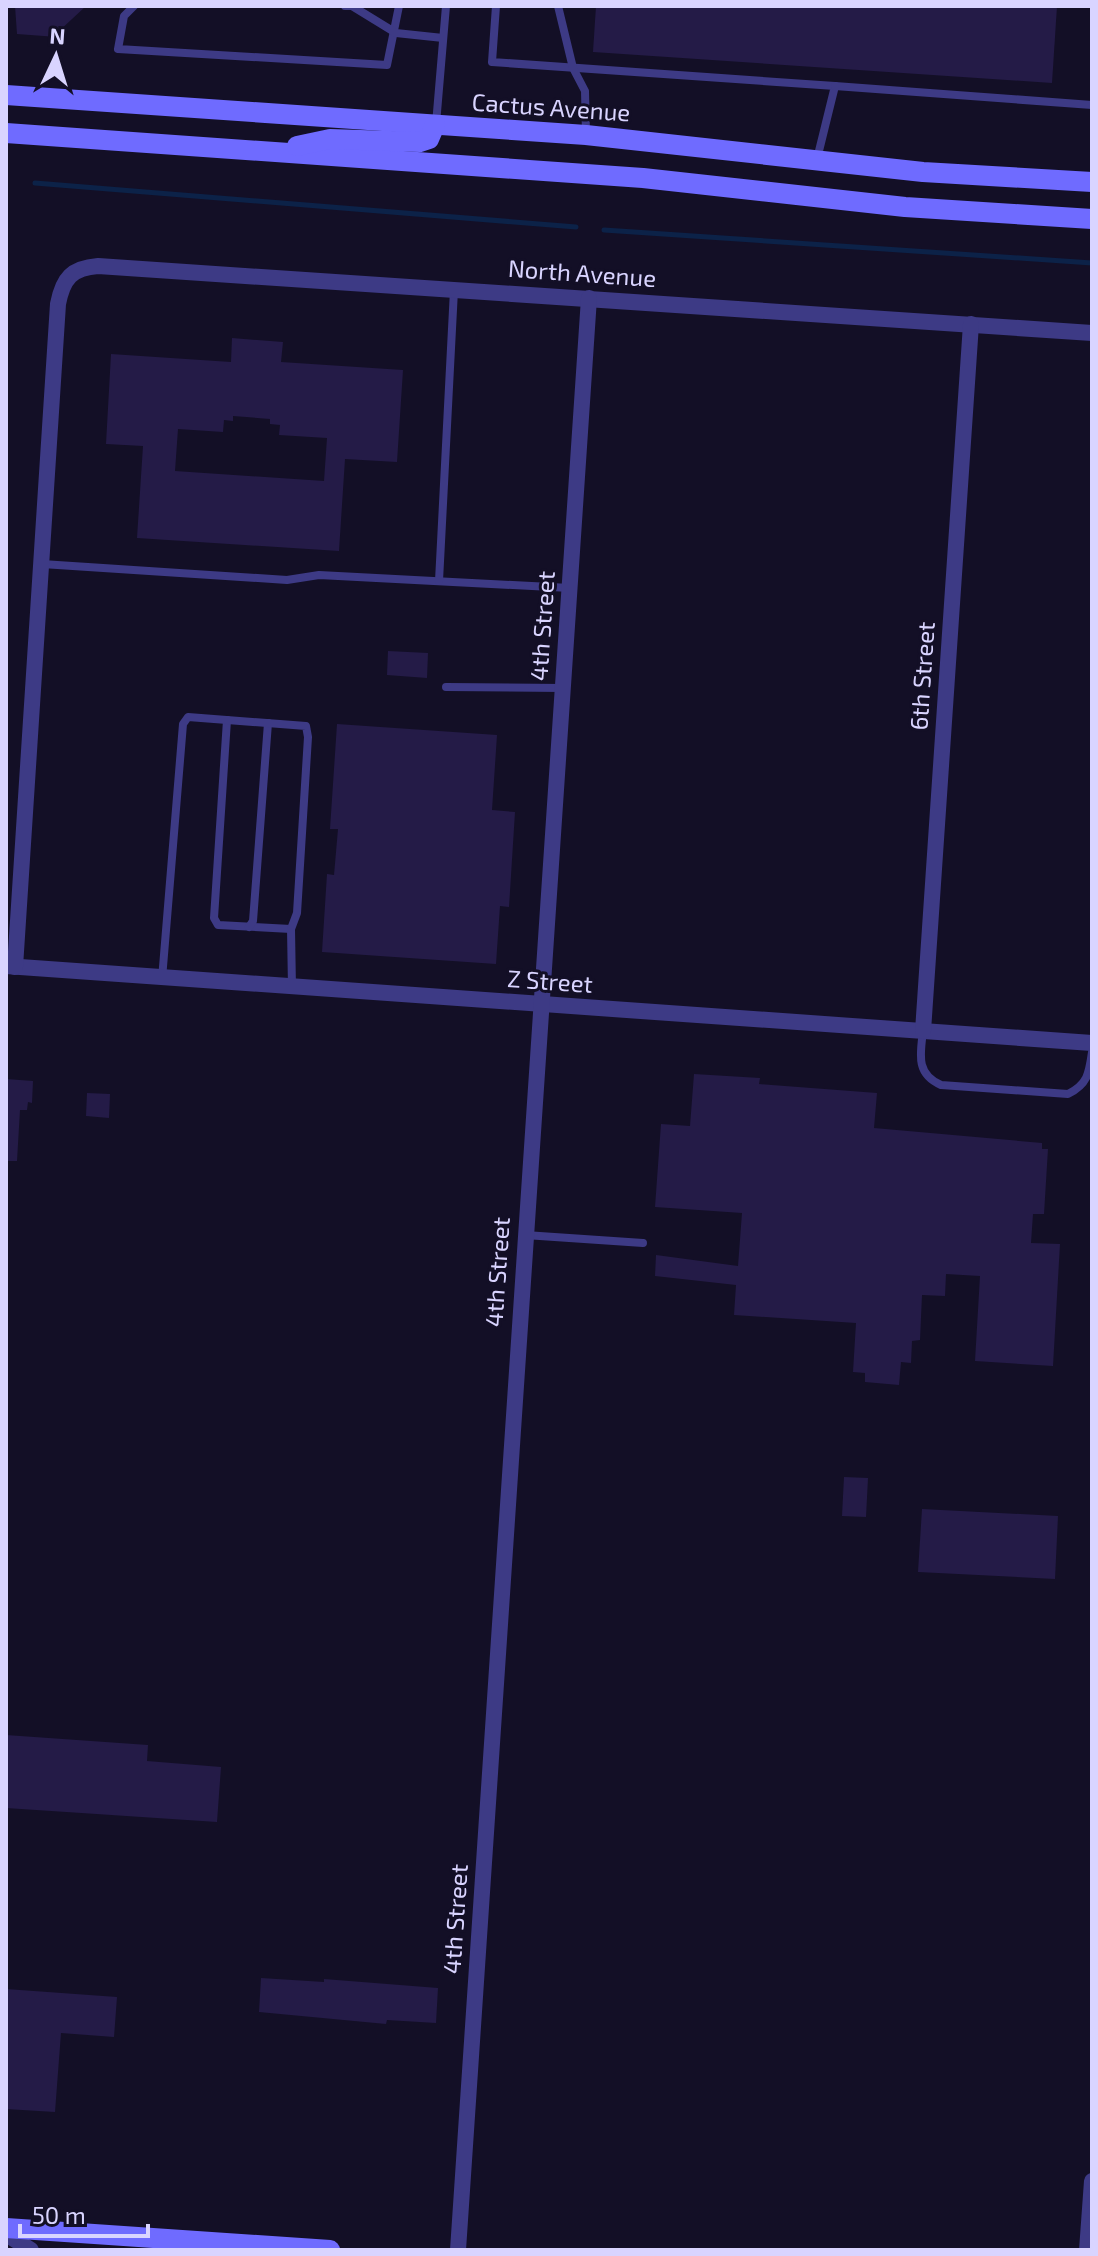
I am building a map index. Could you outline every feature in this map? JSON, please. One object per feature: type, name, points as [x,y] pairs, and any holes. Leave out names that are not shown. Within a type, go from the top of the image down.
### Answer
[{"type":"main road","name":"Cactus Avenue","points":[[6,95],[586,135],[923,172],[1092,182]]},
{"type":"main road","points":[[269,152],[330,139],[420,142],[429,139],[435,125]]},
{"type":"main road","points":[[6,133],[643,178],[905,207],[1092,219]]},
{"type":"main road","points":[[6,2231],[330,2250]]},
{"type":"street","name":"North Avenue","points":[[41,564],[58,304],[61,287],[70,273],[83,267],[1092,333]]},
{"type":"street","name":"4th Street","points":[[458,2250],[589,298]]},
{"type":"street","name":"6th Street","points":[[923,1031],[971,324]]},
{"type":"street","points":[[10,966],[41,564]]},
{"type":"street","name":"Z Street","points":[[10,966],[292,989],[1092,1043]]},
{"type":"street","points":[[1087,2250],[1092,2181]]},
{"type":"street","points":[[6,2231],[31,2250]]},
{"type":"lane","points":[[134,6],[124,16],[118,49],[387,65],[396,33],[399,6]]},
{"type":"lane","points":[[345,6],[352,6],[396,33],[443,38]]},
{"type":"lane","points":[[435,125],[446,6]]},
{"type":"lane","points":[[496,6],[492,62],[1092,105]]},
{"type":"lane","points":[[558,6],[573,68],[585,91],[586,135]]},
{"type":"lane","points":[[817,160],[835,86]]},
{"type":"lane","points":[[439,581],[454,289]]},
{"type":"lane","points":[[41,564],[287,580],[319,575],[570,588]]},
{"type":"lane","points":[[446,687],[563,688]]},
{"type":"lane","points":[[162,979],[183,724],[188,717],[268,723],[306,726],[308,737],[297,913],[291,929],[292,989]]},
{"type":"lane","points":[[227,720],[214,918],[218,925],[291,929]]},
{"type":"lane","points":[[249,927],[253,921],[268,723]]},
{"type":"lane","points":[[923,1031],[920,1062],[928,1079],[941,1085],[1068,1094],[1081,1088],[1088,1078],[1092,1052]]},
{"type":"lane","points":[[524,1235],[643,1243]]},
{"type":"building","points":[[15,6],[86,6],[58,32],[57,37],[17,34]]},
{"type":"building","points":[[596,6],[1057,6],[1052,83],[593,52]]},
{"type":"building","points":[[232,338],[283,342],[281,362],[403,370],[397,462],[345,459],[339,551],[137,538],[143,446],[106,444],[111,354],[231,362]],"holes":[[[233,416],[270,419],[270,424],[280,425],[279,435],[327,438],[324,481],[175,471],[178,429],[223,432],[224,420],[233,421]]]},
{"type":"building","points":[[388,651],[428,653],[427,678],[387,675]]},
{"type":"building","points":[[337,724],[497,735],[492,810],[515,812],[509,907],[500,906],[496,964],[322,952],[327,874],[334,875],[338,829],[330,829]]},
{"type":"building","points":[[694,1074],[760,1078],[759,1084],[877,1093],[874,1128],[1042,1143],[1042,1149],[1048,1149],[1044,1214],[1033,1214],[1031,1243],[1060,1244],[1053,1366],[975,1361],[980,1276],[946,1274],[945,1296],[922,1295],[920,1340],[912,1341],[911,1363],[901,1362],[899,1385],[865,1382],[865,1373],[853,1372],[856,1323],[734,1315],[736,1285],[655,1276],[656,1255],[738,1266],[742,1213],[655,1207],[661,1124],[690,1126]]},
{"type":"building","points":[[6,1079],[33,1081],[32,1103],[28,1102],[27,1110],[20,1110],[17,1161],[6,1161]]},
{"type":"building","points":[[87,1093],[110,1094],[109,1118],[86,1116]]},
{"type":"building","points":[[844,1477],[868,1478],[866,1517],[842,1516]]},
{"type":"building","points":[[922,1509],[1058,1516],[1055,1579],[918,1572]]},
{"type":"building","points":[[6,1735],[148,1745],[147,1761],[221,1767],[217,1822],[6,1808]]},
{"type":"building","points":[[261,1978],[324,1982],[324,1979],[438,1988],[436,2023],[387,2020],[386,2024],[259,2012]]},
{"type":"building","points":[[6,1989],[117,1997],[114,2037],[61,2033],[55,2112],[6,2109]]},
{"type":"waterway","points":[[35,183],[576,227]]},
{"type":"waterway","points":[[604,230],[1092,263]]}]
